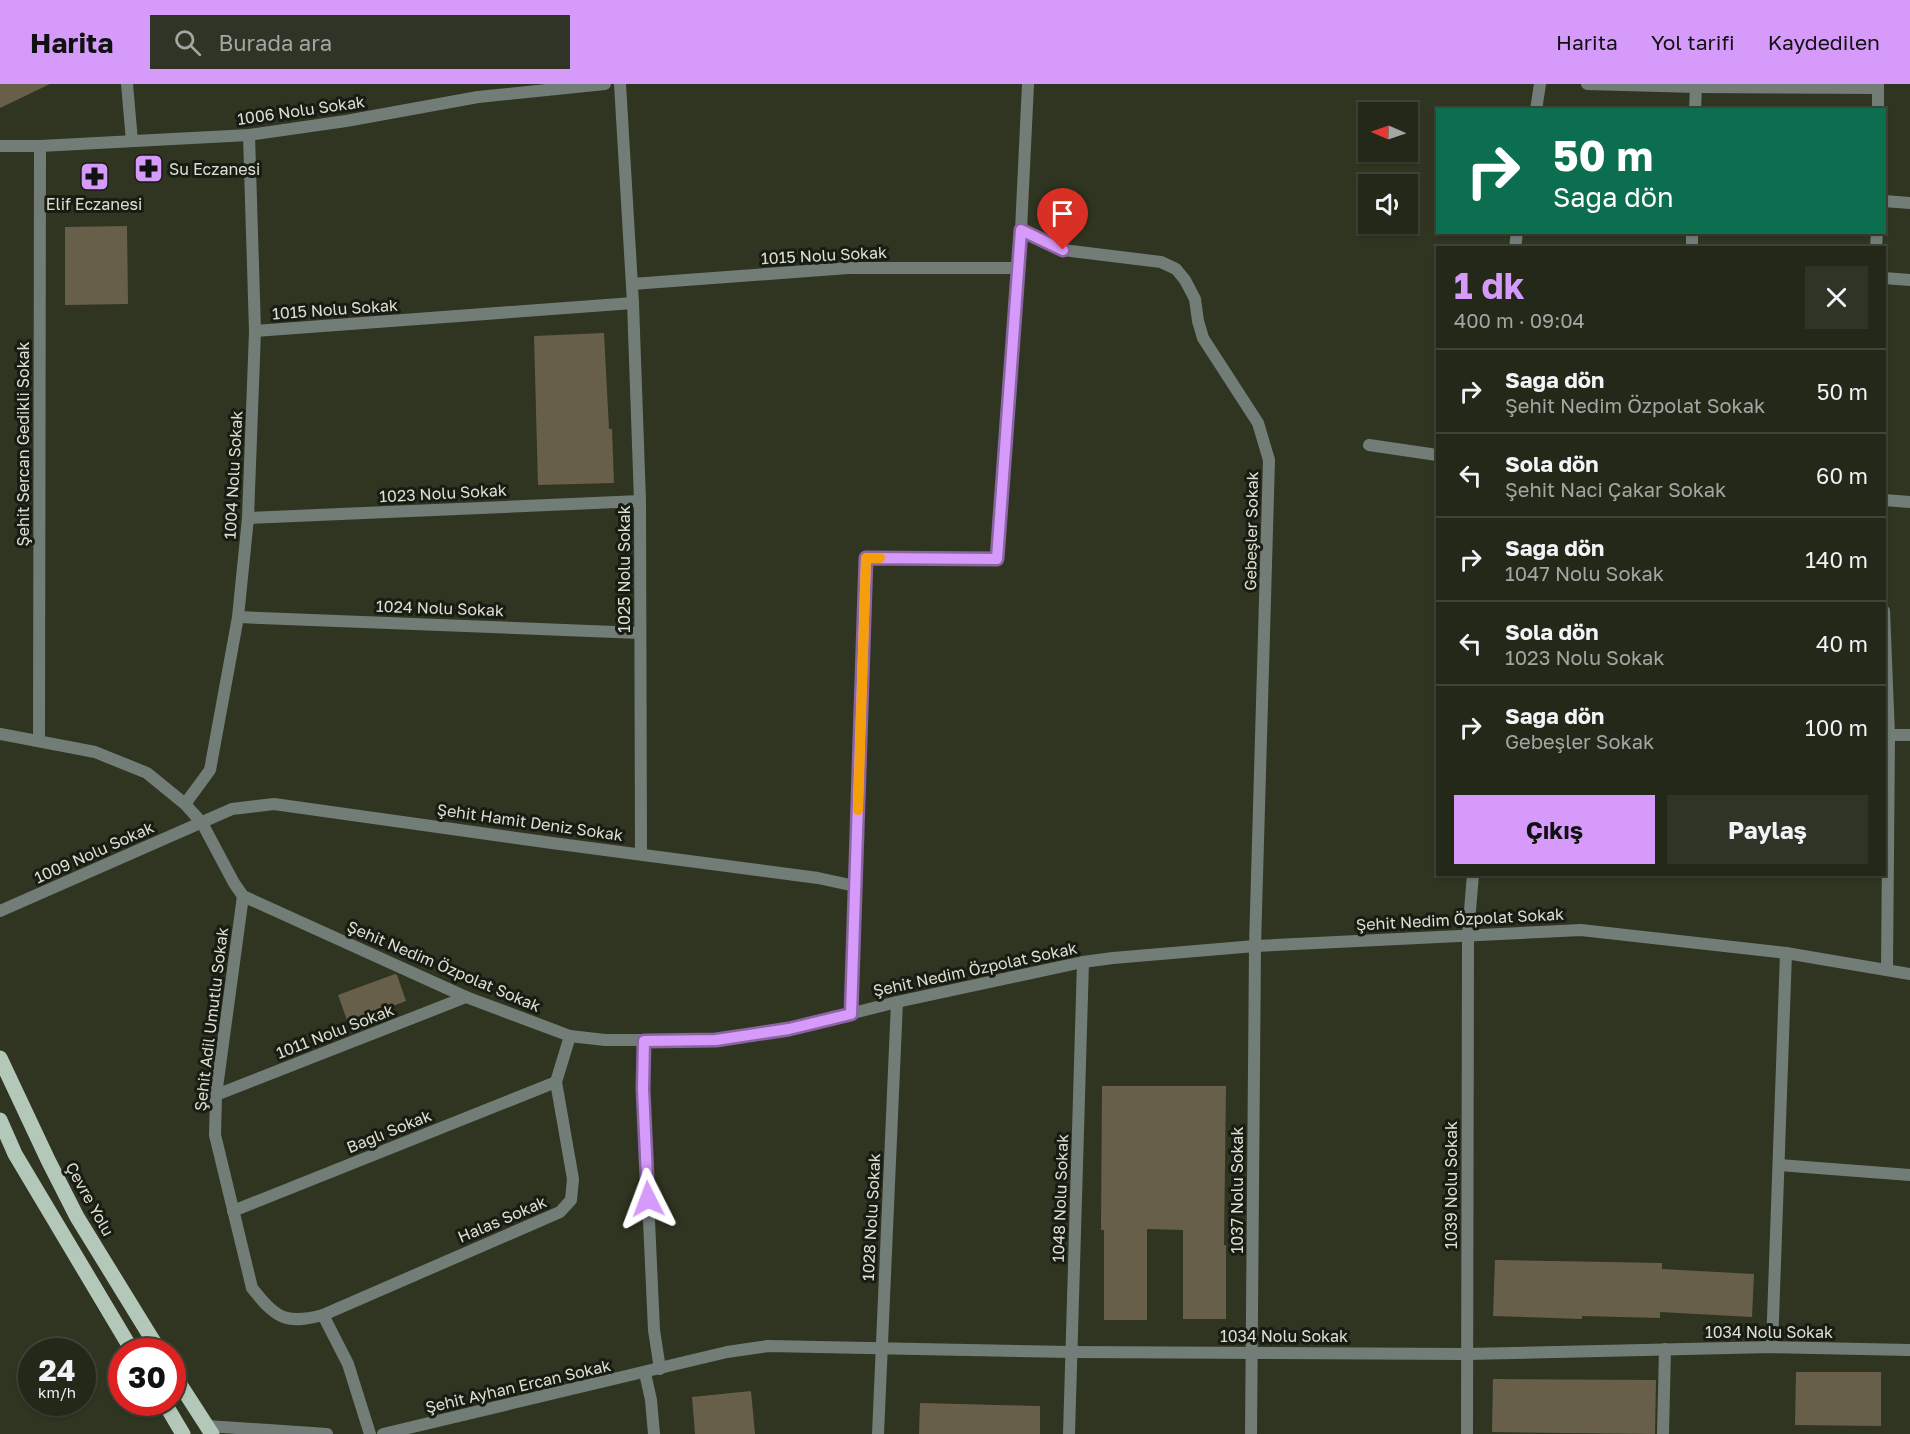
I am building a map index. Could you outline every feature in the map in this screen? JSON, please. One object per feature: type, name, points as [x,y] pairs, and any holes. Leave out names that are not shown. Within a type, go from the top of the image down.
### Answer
[{"type":"main road","name":"Çevre Yolu","points":[[0,1058],[77,1217],[151,1338]]},
{"type":"main road","points":[[0,1120],[15,1154],[126,1338]]},
{"type":"main road","points":[[186,1394],[209,1430]]},
{"type":"main road","points":[[172,1416],[183,1434]]},
{"type":"street","points":[[127,84],[132,141]]},
{"type":"street","name":"1006 Nolu Sokak","points":[[0,146],[249,135],[346,121],[478,97],[605,84]]},
{"type":"street","name":"1025 Nolu Sokak","points":[[620,84],[633,303],[640,501],[641,854]]},
{"type":"street","points":[[851,1014],[866,558],[997,559],[1021,230],[1028,84]]},
{"type":"street","points":[[1536,108],[1540,84]]},
{"type":"street","points":[[1587,84],[1696,87],[1878,86],[1878,108]]},
{"type":"street","points":[[1695,108],[1696,87]]},
{"type":"street","name":"1004 Nolu Sokak","points":[[185,804],[210,770],[238,617],[249,518],[255,331],[249,135]]},
{"type":"street","name":"Şehit Sercan Gedikli Sokak","points":[[39,741],[40,146]]},
{"type":"street","points":[[1886,201],[1910,203]]},
{"type":"street","name":"Gebeşler Sokak","points":[[1021,230],[1063,250],[1161,262],[1176,269],[1195,299],[1203,338],[1258,423],[1269,460],[1255,945]]},
{"type":"street","name":"1015 Nolu Sokak","points":[[632,284],[848,268],[1017,268]]},
{"type":"street","points":[[1886,279],[1910,280]]},
{"type":"street","name":"1015 Nolu Sokak","points":[[255,331],[633,303]]},
{"type":"street","points":[[1369,445],[1436,455]]},
{"type":"street","points":[[1886,500],[1910,502]]},
{"type":"street","name":"1023 Nolu Sokak","points":[[249,518],[640,501]]},
{"type":"street","name":"1024 Nolu Sokak","points":[[238,617],[640,633]]},
{"type":"street","points":[[1886,652],[1890,735],[1887,970]]},
{"type":"street","points":[[0,734],[95,752],[147,773],[185,804],[202,823],[234,884],[243,896]]},
{"type":"street","points":[[1890,735],[1910,735]]},
{"type":"street","name":"Şehit Hamit Deniz Sokak","points":[[202,823],[232,809],[274,804],[818,878],[855,886]]},
{"type":"street","name":"1009 Nolu Sokak","points":[[0,911],[202,823]]},
{"type":"street","name":"1039 Nolu Sokak","points":[[1467,1434],[1468,935],[1473,876]]},
{"type":"street","name":"Şehit Nedim Özpolat Sokak","points":[[243,896],[466,997],[570,1036],[604,1040],[716,1040],[789,1029],[897,1002],[1083,962],[1255,945],[1581,930],[1786,953],[1910,974]]},
{"type":"street","name":"Şehit Adil Umutlu Sokak","points":[[243,896],[216,1095],[215,1135],[252,1288],[266,1306],[281,1317],[301,1321],[323,1315]]},
{"type":"street","name":"1037 Nolu Sokak","points":[[1251,1434],[1255,945]]},
{"type":"street","points":[[1772,1347],[1786,953]]},
{"type":"street","name":"1048 Nolu Sokak","points":[[1069,1434],[1083,962]]},
{"type":"street","name":"1011 Nolu Sokak","points":[[216,1095],[466,997]]},
{"type":"street","name":"1028 Nolu Sokak","points":[[878,1434],[897,1002]]},
{"type":"street","name":"Halas Sokak","points":[[323,1315],[561,1212],[571,1200],[573,1179],[556,1082],[570,1036]]},
{"type":"street","points":[[644,1041],[643,1101],[654,1330],[660,1369]]},
{"type":"street","name":"Bağlı Sokak","points":[[233,1211],[556,1082]]},
{"type":"street","points":[[1779,1165],[1910,1175]]},
{"type":"street","points":[[323,1315],[348,1364],[370,1434]]},
{"type":"street","name":"1034 Nolu Sokak","points":[[660,1369],[727,1352],[768,1346],[1071,1352],[1467,1354],[1772,1347],[1910,1350]]},
{"type":"street","points":[[1663,1434],[1665,1349]]},
{"type":"street","name":"Şehit Ayhan Ercan Sokak","points":[[383,1434],[660,1369]]},
{"type":"street","points":[[645,1373],[651,1400],[654,1434]]},
{"type":"street","points":[[209,1430],[327,1434]]},
{"type":"building","points":[[0,84],[50,84],[0,108]]},
{"type":"building","points":[[127,226],[128,304],[65,305],[65,227]]},
{"type":"building","points":[[604,333],[614,483],[538,485],[534,336]]},
{"type":"building","points":[[395,974],[406,1001],[348,1023],[338,995]]},
{"type":"building","points":[[1102,1086],[1226,1086],[1224,1245],[1226,1245],[1226,1319],[1183,1319],[1183,1230],[1147,1229],[1147,1320],[1104,1320],[1104,1230],[1101,1230]]},
{"type":"building","points":[[1495,1260],[1662,1263],[1662,1269],[1754,1274],[1752,1317],[1660,1312],[1660,1318],[1582,1316],[1582,1319],[1493,1316]]},
{"type":"building","points":[[1796,1372],[1881,1372],[1881,1426],[1795,1425]]},
{"type":"building","points":[[1493,1379],[1656,1380],[1655,1434],[1492,1432]]},
{"type":"building","points":[[751,1391],[755,1434],[695,1434],[692,1397]]},
{"type":"building","points":[[920,1403],[1040,1406],[1040,1434],[919,1434]]},
{"type":"slow traffic","points":[[858,810],[866,558],[880,558]]},
{"type":"place","name":"Su Eczanesi","points":[[148,169]]},
{"type":"place","name":"Elif Eczanesi","points":[[94,176]]},
{"type":"route","points":[[648,1199],[643,1089],[644,1041],[716,1040],[789,1029],[851,1014],[866,558],[997,559],[1021,230],[1063,250]]}]
